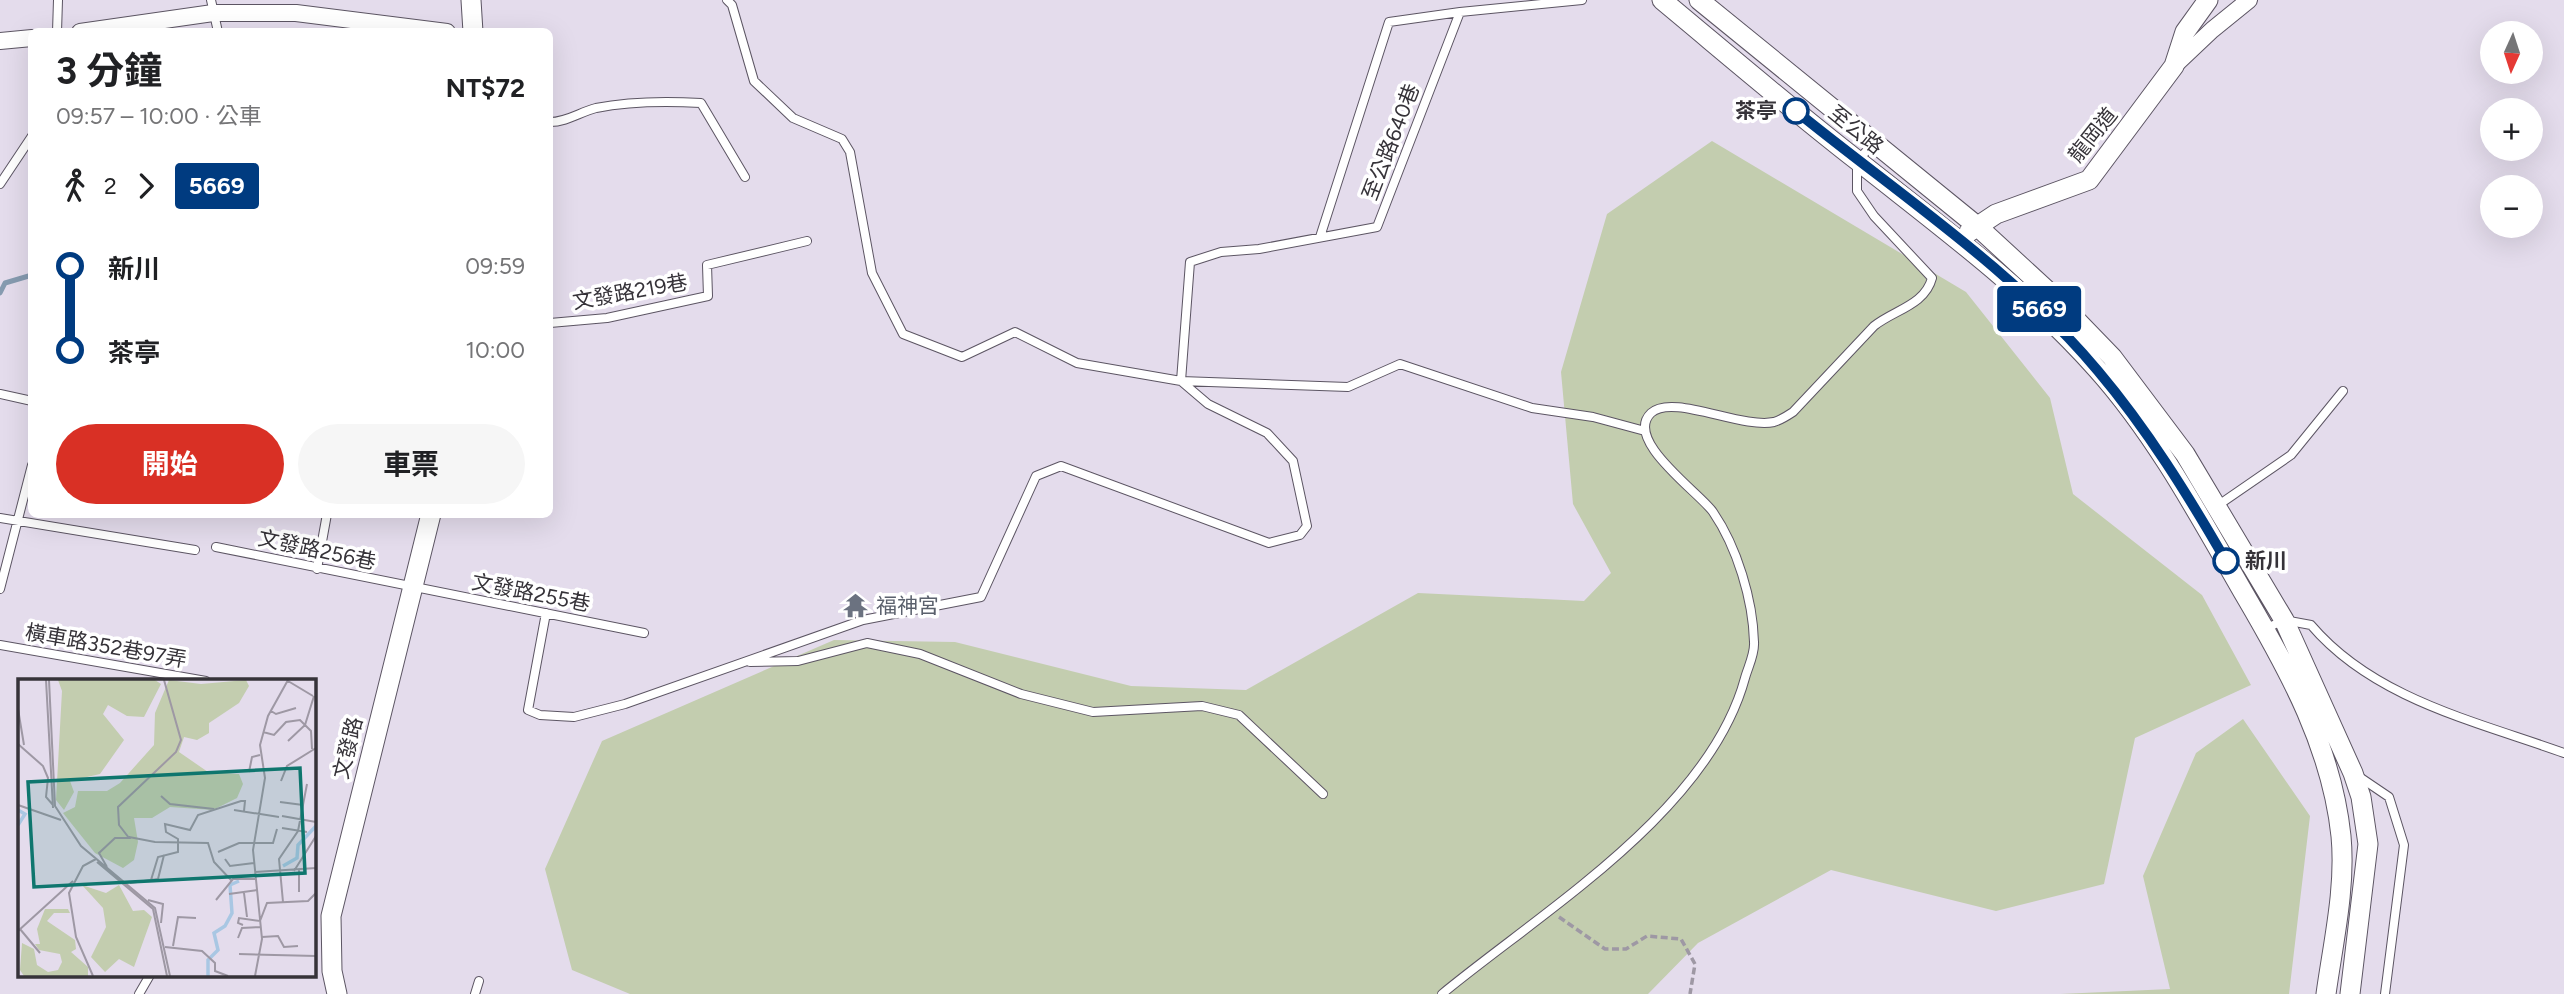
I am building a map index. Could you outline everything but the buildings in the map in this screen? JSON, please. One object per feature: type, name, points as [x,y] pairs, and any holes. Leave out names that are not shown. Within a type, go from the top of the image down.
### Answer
[{"type":"street","points":[[471,0],[473,28]]},
{"type":"street","name":"至公路","points":[[1662,0],[1857,161],[1960,240],[2038,308],[2098,370],[2208,511]]},
{"type":"street","name":"至公路","points":[[1699,0],[1977,226],[2052,295],[2112,356],[2185,454],[2208,511]]},
{"type":"street","name":"龍岡道","points":[[1960,240],[1996,214],[2090,180],[2174,66],[2185,32],[2208,0]]},
{"type":"street","points":[[2174,66],[2249,0]]},
{"type":"street","points":[[107,28],[212,7],[296,6],[424,28]]},
{"type":"street","points":[[0,41],[28,38]]},
{"type":"street","points":[[2208,511],[2284,620],[2353,773],[2361,797],[2368,844],[2350,994]]},
{"type":"street","points":[[2208,511],[2328,761],[2342,839],[2339,902],[2326,994]]},
{"type":"street","name":"文發路","points":[[337,994],[332,971],[331,915],[410,587],[430,518]]},
{"type":"lane","points":[[57,28],[58,0]]},
{"type":"lane","points":[[727,0],[732,5],[754,80],[793,118],[842,139],[850,152],[872,273],[903,334],[962,357],[1015,332],[1077,363],[1181,382],[1348,387],[1400,364],[1532,408],[1593,417],[1644,431],[1661,460],[1712,511],[1734,551],[1755,644],[1731,721],[1684,791],[1598,870],[1442,994]]},
{"type":"lane","points":[[1320,237],[1389,22],[1582,0]]},
{"type":"lane","points":[[212,7],[217,28]]},
{"type":"lane","name":"至公路640巷","points":[[1181,382],[1190,262],[1221,252],[1377,227],[1460,12]]},
{"type":"lane","points":[[553,122],[562,122],[595,109],[632,104],[657,101],[701,103],[745,177]]},
{"type":"lane","points":[[0,184],[28,142]]},
{"type":"lane","points":[[1644,431],[1651,412],[1664,406],[1687,407],[1732,421],[1776,422],[1793,412],[1874,326],[1888,315],[1918,300],[1929,290],[1932,278],[1874,216],[1857,191],[1857,161],[1875,142]]},
{"type":"lane","name":"文發路219巷","points":[[553,323],[607,318],[708,296],[707,265],[807,240]]},
{"type":"lane","points":[[546,613],[528,710],[540,715],[574,717],[625,704],[863,620],[981,597],[1036,476],[1062,466],[1269,543],[1300,535],[1307,526],[1293,460],[1267,433],[1208,404],[1181,382]]},
{"type":"lane","points":[[2208,511],[2291,455],[2343,391]]},
{"type":"lane","points":[[0,394],[28,400]]},
{"type":"lane","points":[[0,589],[28,480]]},
{"type":"lane","points":[[0,518],[17,523],[195,550]]},
{"type":"lane","points":[[317,569],[326,518]]},
{"type":"lane","name":"文發路256巷","points":[[216,547],[410,587]]},
{"type":"lane","name":"文發路255巷","points":[[410,587],[644,633]]},
{"type":"lane","points":[[2265,629],[2284,620],[2311,625],[2333,650],[2403,696],[2564,752]]},
{"type":"lane","points":[[744,662],[798,661],[867,643],[920,654],[1021,694],[1093,712],[1202,706],[1239,715],[1323,794]]},
{"type":"lane","name":"橫車路352巷97弄","points":[[0,645],[195,679]]},
{"type":"lane","points":[[2328,761],[2353,773],[2389,797],[2404,845],[2385,994]]},
{"type":"lane","points":[[139,994],[149,976]]},
{"type":"lane","points":[[475,994],[479,981]]},
{"type":"path","points":[[1550,908],[1567,925],[1605,949],[1626,949],[1647,936],[1681,939],[1695,964],[1690,994]]},
{"type":"green space","points":[[1712,141],[1966,292],[2050,398],[2073,494],[2202,595],[2251,685],[2135,738],[2104,884],[1996,911],[1831,870],[1698,943],[1648,994],[630,994],[572,970],[545,869],[602,741],[834,640],[955,642],[1131,686],[1246,690],[1418,593],[1584,601],[1611,573],[1573,504],[1561,372],[1607,214]]},
{"type":"green space","points":[[2243,719],[2310,816],[2289,994],[2060,994],[2170,989],[2143,876],[2196,753]]},
{"type":"waterway","points":[[0,293],[5,283],[28,276]]},
{"type":"bus line","name":"5669","points":[[1796,111],[1960,240],[2038,308],[2098,370],[2151,441],[2226,561]]},
{"type":"place","name":"茶亭","points":[[1796,111]]},
{"type":"place","name":"新川","points":[[2226,561]]},
{"type":"place","name":"福神宮","points":[[856,606]]}]
